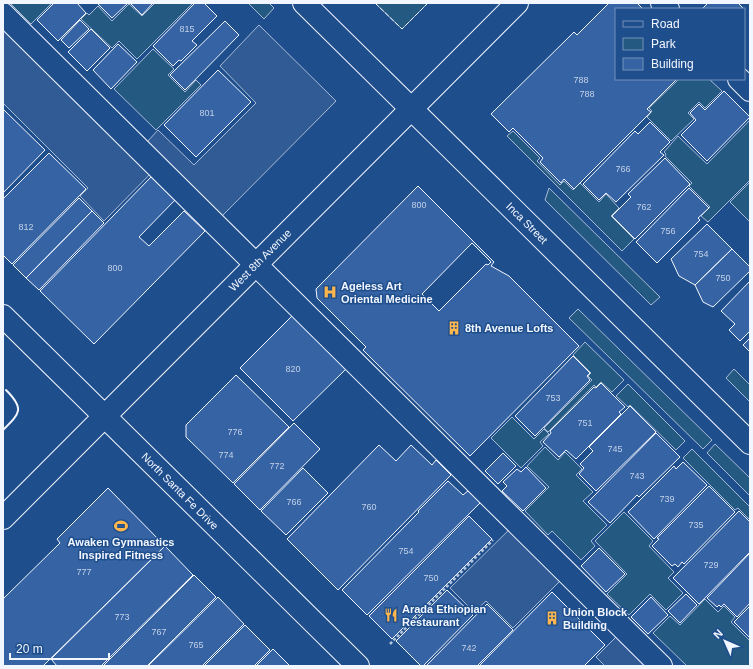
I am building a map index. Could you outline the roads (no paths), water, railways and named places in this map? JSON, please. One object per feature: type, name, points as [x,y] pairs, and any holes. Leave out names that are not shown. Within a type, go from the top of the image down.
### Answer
[{"type":"main road","name":"Inca Street","points":[[304,3],[750,443]]},
{"type":"main road","name":"West 8th Avenue","points":[[3,518],[517,3]]},
{"type":"main road","points":[[3,14],[661,666]]},
{"type":"main road","points":[[740,80],[750,90]]},
{"type":"main road","name":"North Santa Fe Drive","points":[[3,316],[358,666]]},
{"type":"place","name":"Ageless Art Oriental Medicine","points":[[330,292]]},
{"type":"place","name":"8th Avenue Lofts","points":[[454,328]]},
{"type":"place","name":"Awaken Gymnastics Inspired Fitness","points":[[121,526]]},
{"type":"place","name":"Arada Ethiopian Restaurant","points":[[391,615]]},
{"type":"place","name":"Union Block Building","points":[[552,618]]}]
